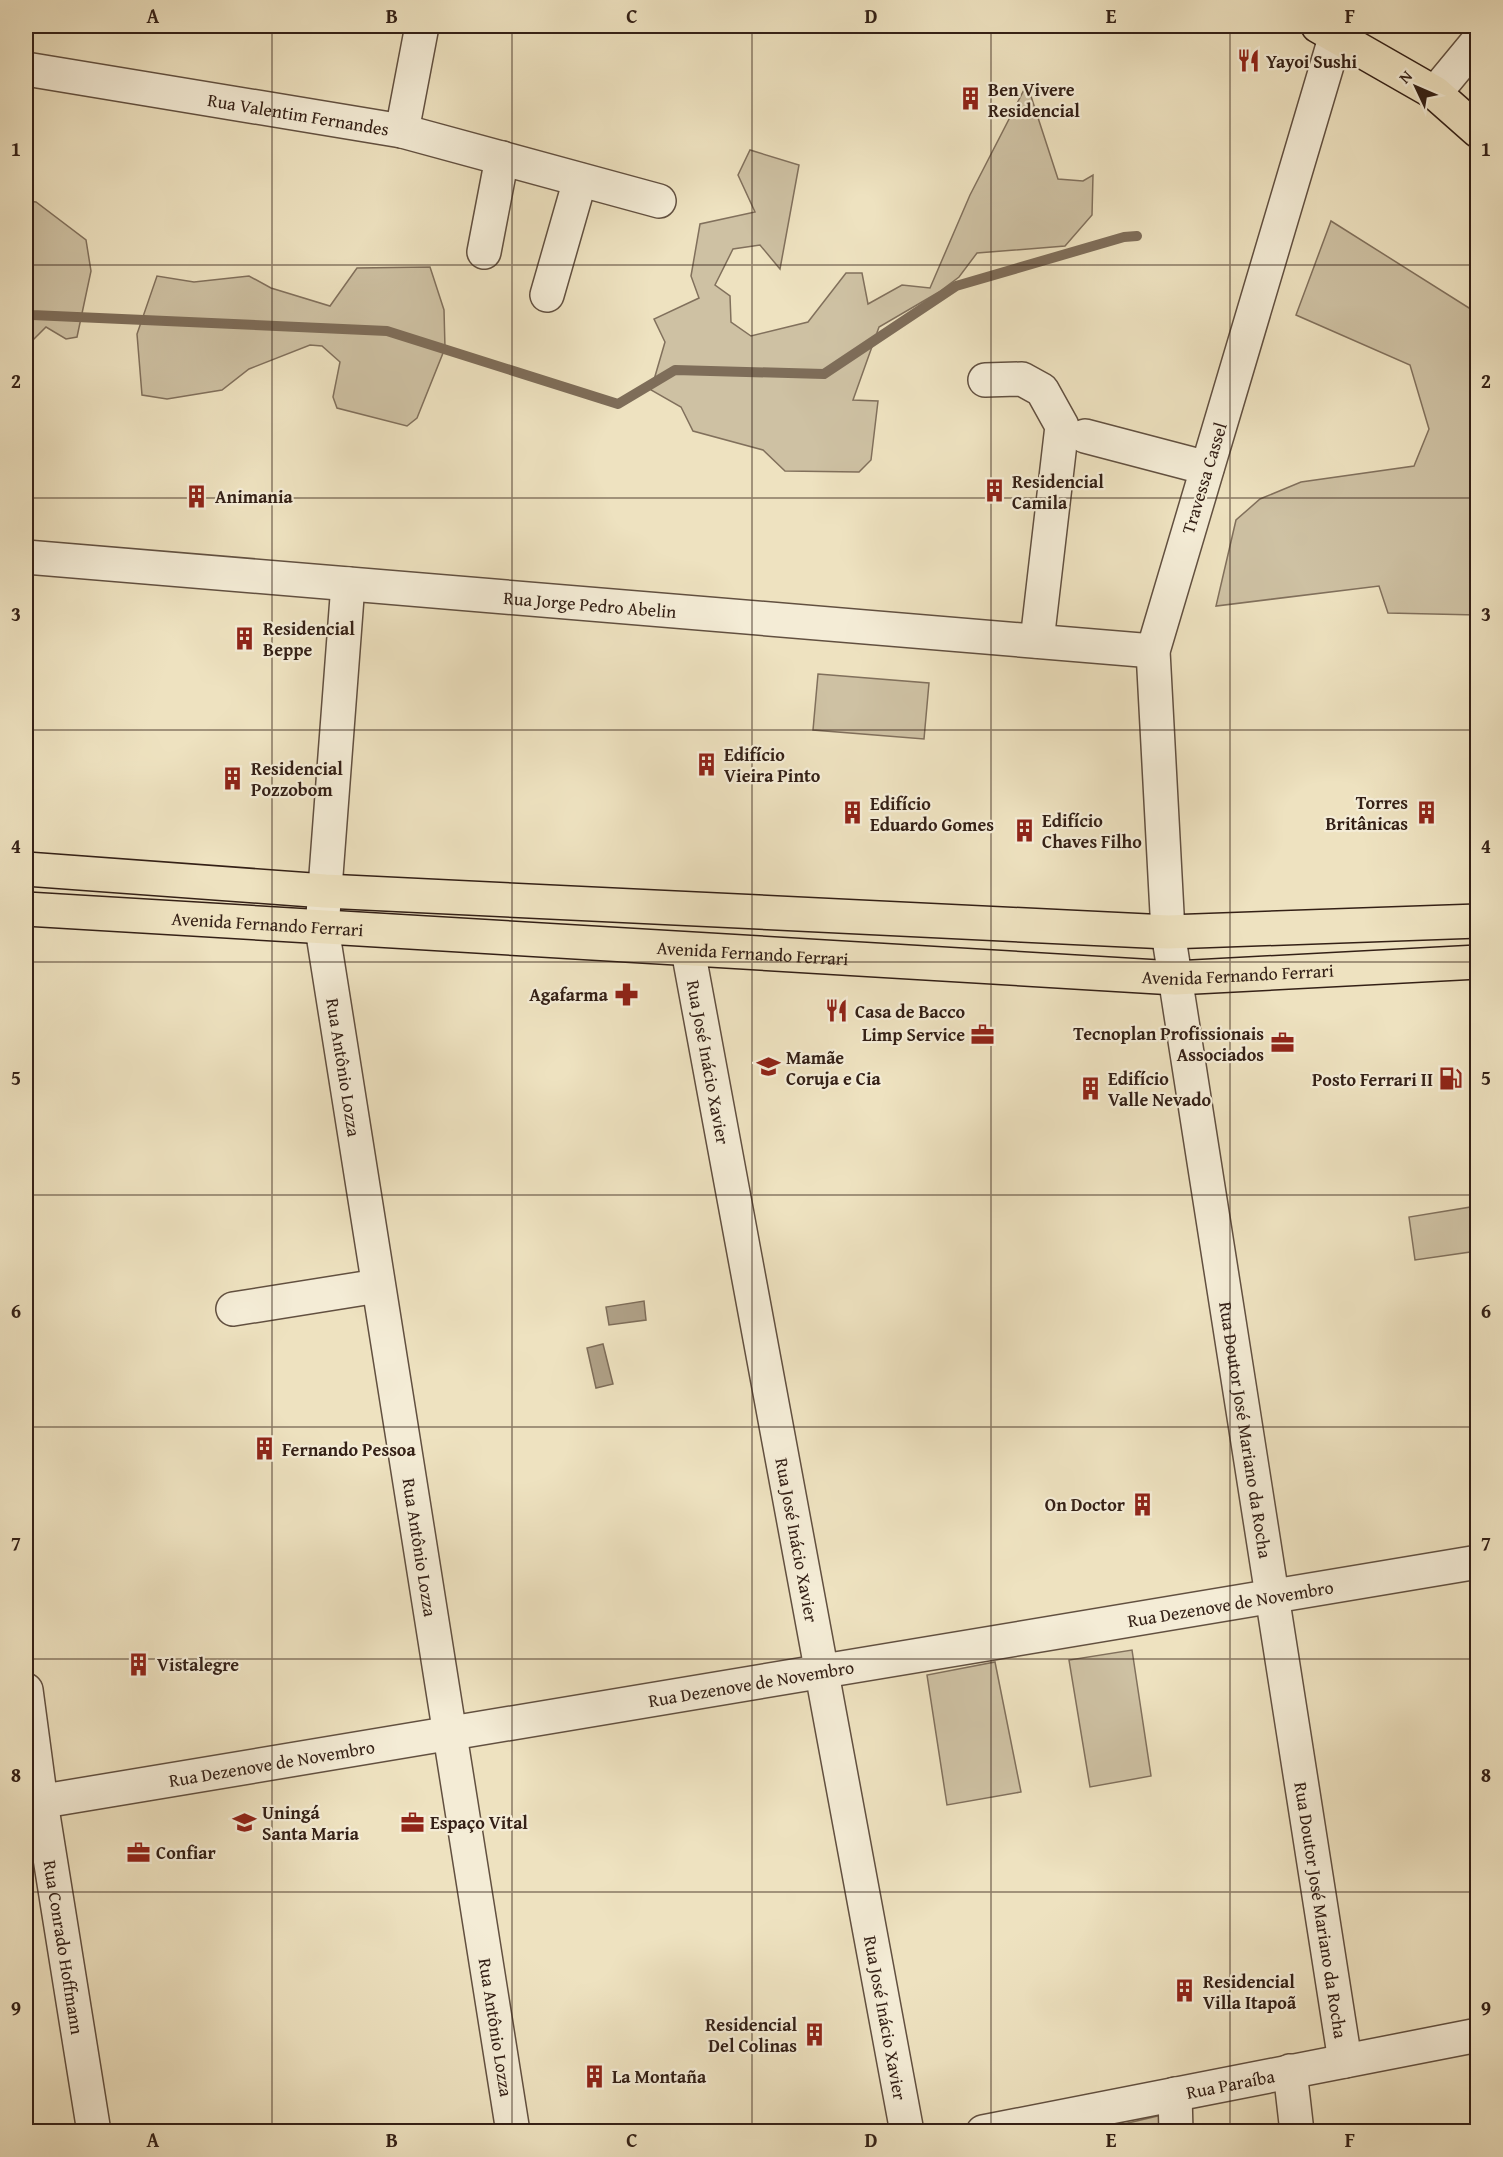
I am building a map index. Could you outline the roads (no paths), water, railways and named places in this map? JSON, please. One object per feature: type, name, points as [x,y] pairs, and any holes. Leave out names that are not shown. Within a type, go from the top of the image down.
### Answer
[{"type":"main road","points":[[1327,30],[1435,93],[1478,131]]},
{"type":"main road","name":"Avenida Fernando Ferrari","points":[[26,869],[325,891],[1168,932],[1478,921]]},
{"type":"main road","name":"Avenida Fernando Ferrari","points":[[26,909],[1175,978],[1478,962]]},
{"type":"street","points":[[402,131],[422,26]]},
{"type":"street","name":"Travessa Cassel","points":[[1168,932],[1153,651],[1207,468],[1327,30]]},
{"type":"street","points":[[1435,93],[1478,41]]},
{"type":"street","name":"Rua Valentim Fernandes","points":[[26,69],[402,131],[658,201]]},
{"type":"street","points":[[484,252],[502,158]]},
{"type":"street","points":[[547,295],[574,178]]},
{"type":"street","points":[[985,380],[1022,379],[1042,390],[1062,426],[1037,641]]},
{"type":"street","points":[[1085,436],[1207,468]]},
{"type":"street","name":"Rua Jorge Pedro Abelin","points":[[26,557],[1153,651]]},
{"type":"street","points":[[325,891],[348,584]]},
{"type":"street","name":"Rua Antônio Lozza","points":[[325,891],[322,928],[513,2132]]},
{"type":"street","name":"Rua Doutor José Mariano da Rocha","points":[[1168,932],[1345,2061]]},
{"type":"street","name":"Rua José Inácio Xavier","points":[[687,950],[907,2132]]},
{"type":"street","points":[[233,1309],[378,1286]]},
{"type":"street","name":"Rua Dezenove de Novembro","points":[[33,1803],[1478,1562]]},
{"type":"street","name":"Rua Conrado Hoffmann","points":[[26,1690],[33,1803],[94,2132]]},
{"type":"street","name":"Rua Paraíba","points":[[983,2132],[1478,2035]]},
{"type":"street","points":[[1290,2071],[1297,2132]]},
{"type":"street","points":[[1175,2094],[1176,2132]]},
{"type":"waterway","points":[[26,310],[32,315],[387,331],[618,404],[675,370],[824,374],[956,286],[1124,237],[1137,236]]},
{"type":"place","name":"Yayoi Sushi","points":[[1248,61]]},
{"type":"place","name":"Ben Vivere Residencial","points":[[970,99]]},
{"type":"place","name":"Residencial Camila","points":[[994,491]]},
{"type":"place","name":"Animania","points":[[197,496]]},
{"type":"place","name":"Residencial Beppe","points":[[245,638]]},
{"type":"place","name":"Edifício Vieira Pinto","points":[[706,764]]},
{"type":"place","name":"Residencial Pozzobom","points":[[233,778]]},
{"type":"place","name":"Torres Britânicas","points":[[1426,812]]},
{"type":"place","name":"Edifício Eduardo Gomes","points":[[852,813]]},
{"type":"place","name":"Edifício Chaves Filho","points":[[1024,830]]},
{"type":"place","name":"Agafarma","points":[[626,994]]},
{"type":"place","name":"Casa de Bacco","points":[[837,1011]]},
{"type":"place","name":"Limp Service","points":[[983,1034]]},
{"type":"place","name":"Tecnoplan Profissionais Associados","points":[[1282,1043]]},
{"type":"place","name":"Mamãe Coruja e Cia","points":[[768,1067]]},
{"type":"place","name":"Posto Ferrari II","points":[[1451,1079]]},
{"type":"place","name":"Edifício Valle Nevado","points":[[1090,1088]]},
{"type":"place","name":"Fernando Pessoa","points":[[264,1449]]},
{"type":"place","name":"On Doctor","points":[[1143,1504]]},
{"type":"place","name":"Vistalegre","points":[[139,1664]]},
{"type":"place","name":"Uningá Santa Maria","points":[[244,1822]]},
{"type":"place","name":"Espaço Vital","points":[[412,1822]]},
{"type":"place","name":"Confiar","points":[[138,1852]]},
{"type":"place","name":"Residencial Villa Itapoã","points":[[1185,1991]]},
{"type":"place","name":"Residencial Del Colinas","points":[[815,2034]]},
{"type":"place","name":"La Montaña","points":[[594,2076]]}]
